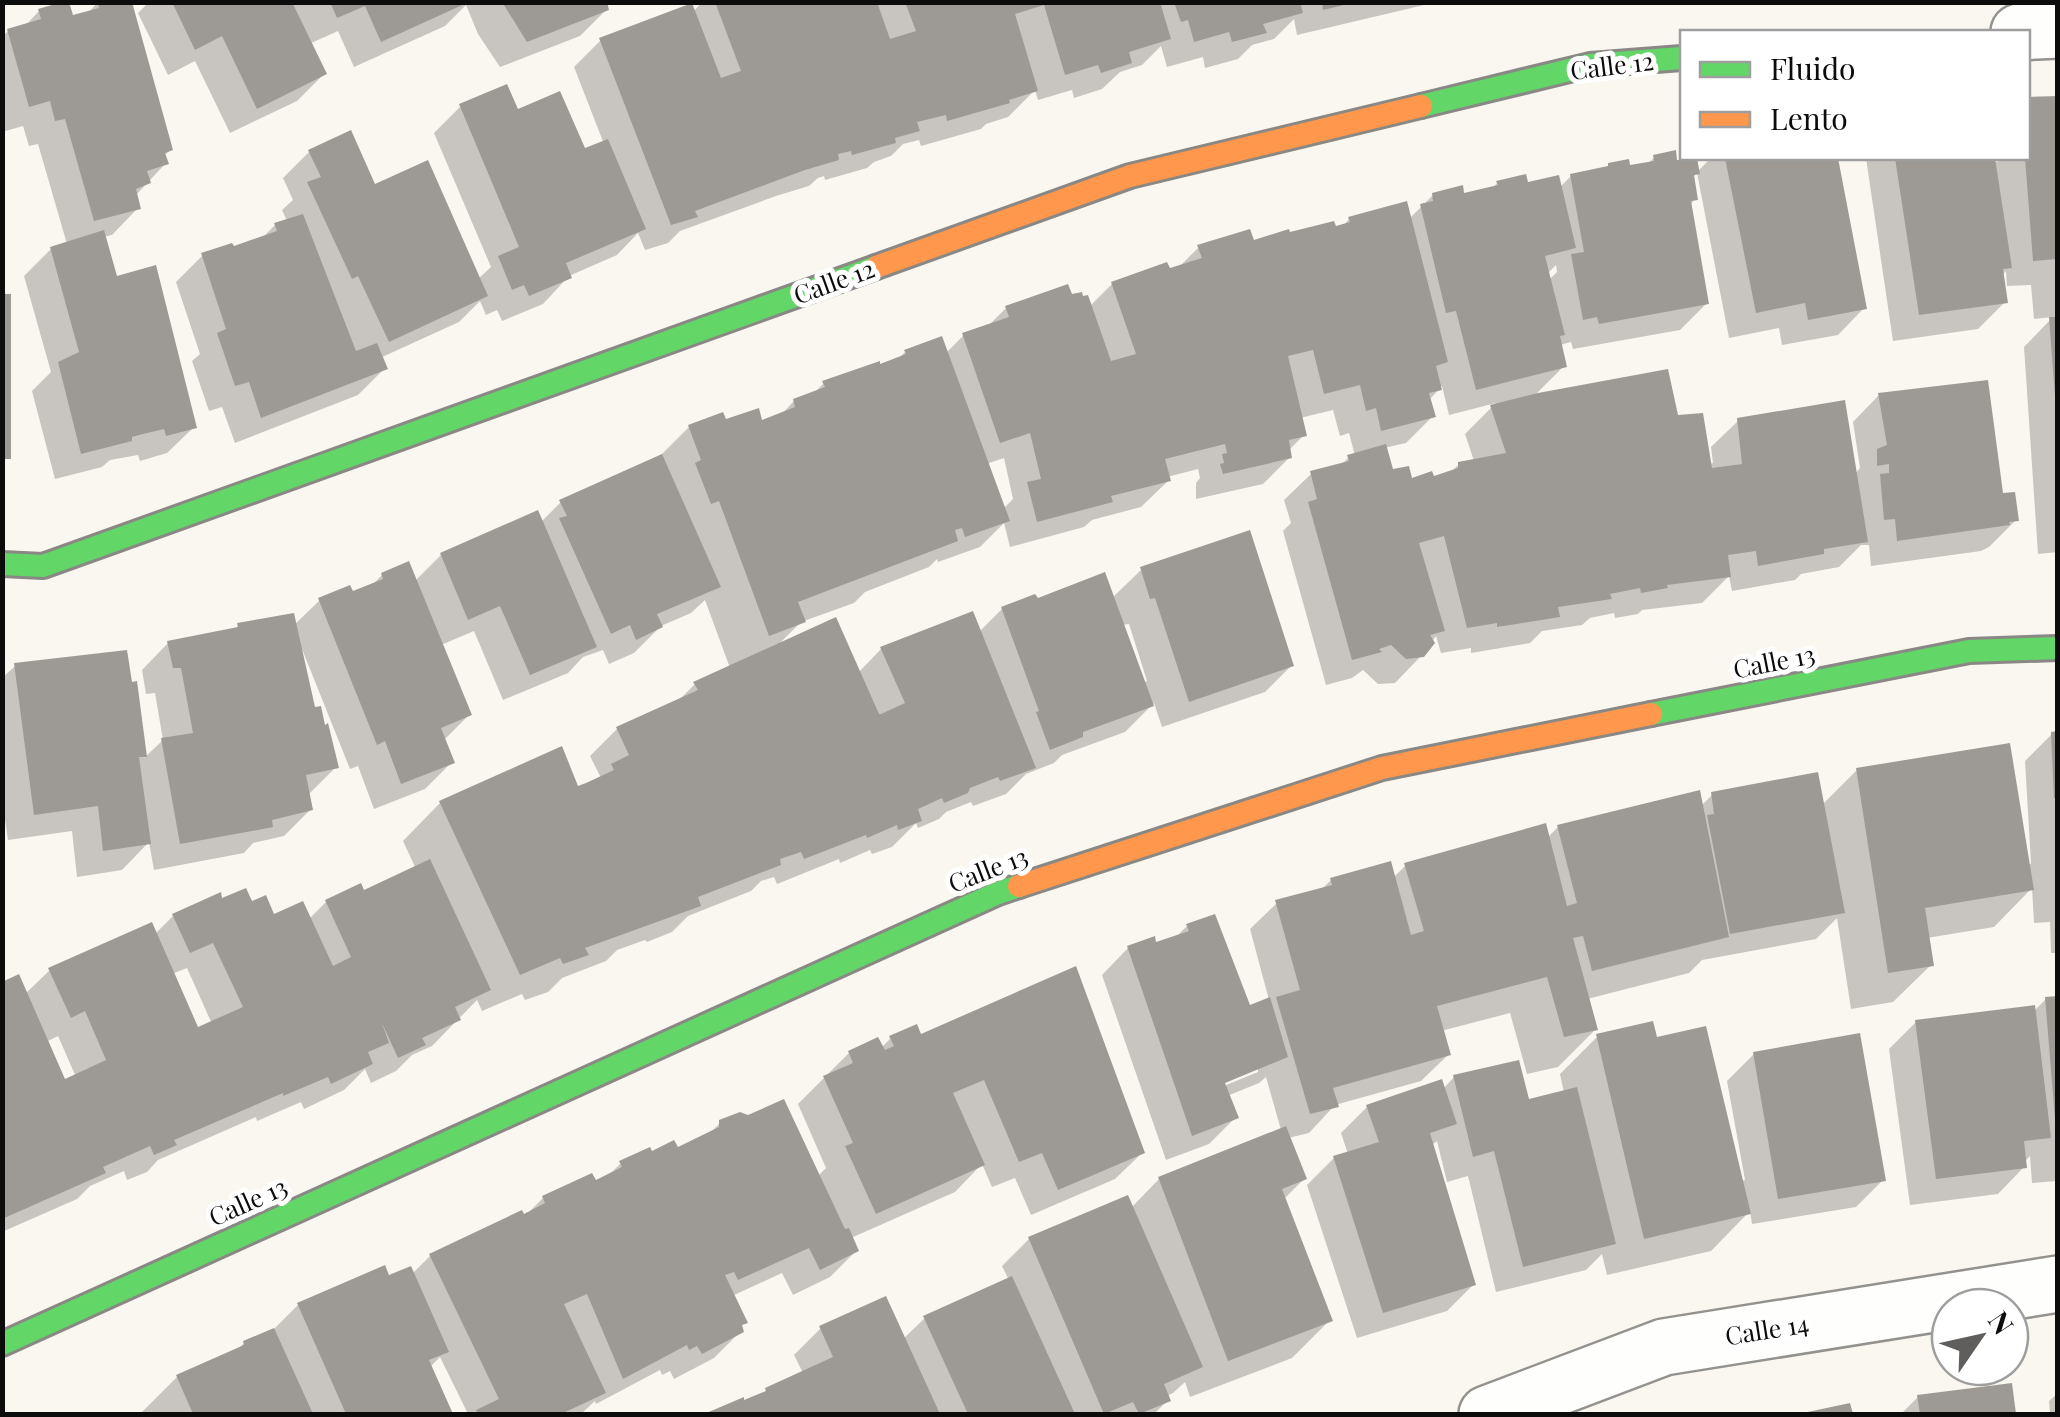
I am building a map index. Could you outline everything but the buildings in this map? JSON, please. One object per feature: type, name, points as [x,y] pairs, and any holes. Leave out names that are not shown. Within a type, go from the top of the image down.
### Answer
[{"type":"street","points":[[2030,31],[2058,30]]},
{"type":"street","name":"Calle 12","points":[[2,564],[43,566],[1130,176],[1590,65],[1680,58]]},
{"type":"street","name":"Calle 13","points":[[2,1344],[998,892],[1382,768],[1969,652],[2058,648]]},
{"type":"street","name":"Calle 14","points":[[1488,1414],[1664,1347],[2058,1284]]},
{"type":"traffic: fast","points":[[1421,106],[1590,65],[1680,58]]},
{"type":"traffic: fast","points":[[2,564],[43,566],[876,267]]},
{"type":"traffic: fast","points":[[1651,714],[1969,651],[2058,648]]},
{"type":"traffic: fast","points":[[2,1344],[1019,886]]},
{"type":"traffic: slow","points":[[876,267],[1130,176],[1421,106]]},
{"type":"traffic: slow","points":[[1019,886],[1382,768],[1651,714]]}]
